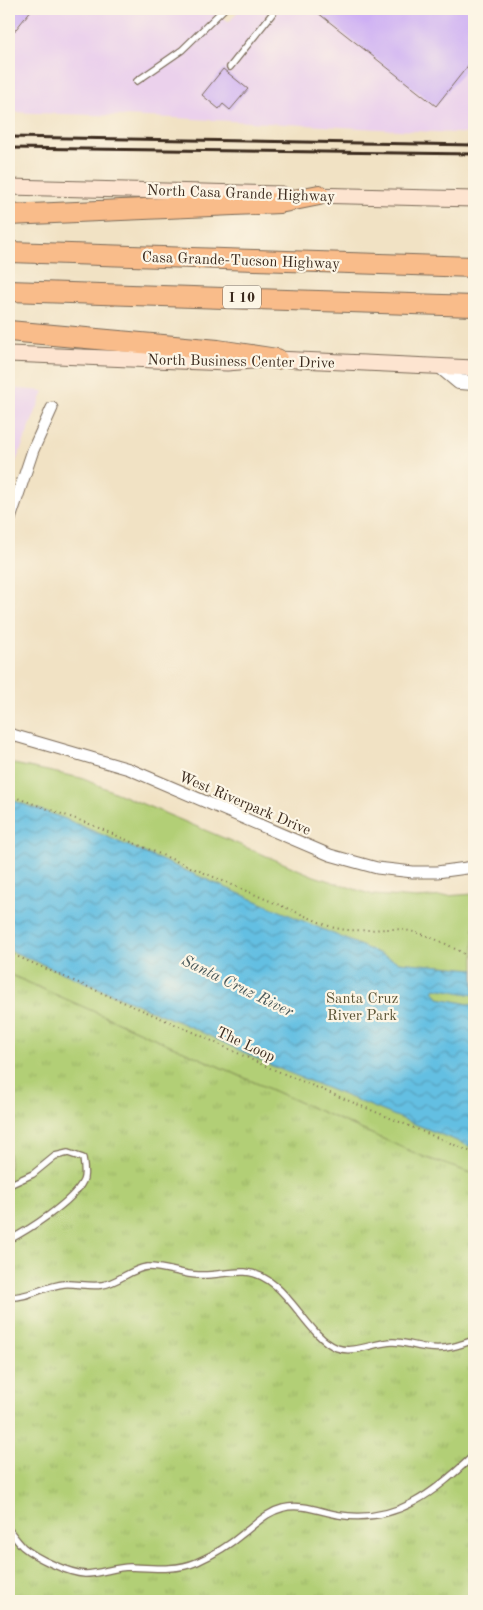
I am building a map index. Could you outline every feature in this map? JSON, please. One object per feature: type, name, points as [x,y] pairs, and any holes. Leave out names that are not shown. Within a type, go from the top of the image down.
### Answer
[{"type":"highway","points":[[9,214],[278,203],[319,195]]},
{"type":"highway","name":"Casa Grande-Tucson Highway","points":[[9,252],[474,266]]},
{"type":"highway","name":"I 10","points":[[9,291],[474,306]]},
{"type":"highway","points":[[9,331],[218,350],[277,360]]},
{"type":"main road","name":"North Casa Grande Highway","points":[[9,187],[474,199]]},
{"type":"main road","name":"North Business Center Drive","points":[[9,354],[227,363],[277,360],[474,368]]},
{"type":"street","points":[[441,367],[459,382],[474,383]]},
{"type":"street","points":[[9,522],[33,450],[52,408]]},
{"type":"street","name":"West Riverpark Drive","points":[[9,734],[129,769],[330,855],[377,868],[413,872],[474,867]]},
{"type":"lane","points":[[137,82],[182,50],[224,9]]},
{"type":"lane","points":[[230,67],[276,9]]},
{"type":"lane","points":[[9,1185],[33,1174],[55,1156],[68,1153],[83,1158],[83,1181],[74,1193],[35,1226],[9,1240]]},
{"type":"lane","points":[[9,1296],[20,1297],[62,1284],[101,1286],[116,1281],[134,1270],[148,1267],[200,1275],[246,1272],[265,1280],[292,1301],[322,1338],[336,1348],[367,1347],[390,1342],[429,1348],[447,1348],[474,1340]]},
{"type":"lane","points":[[9,1530],[24,1548],[69,1571],[86,1574],[127,1567],[179,1567],[197,1562],[244,1533],[272,1511],[286,1507],[301,1507],[340,1515],[364,1517],[395,1510],[423,1499],[442,1485],[474,1455]]},
{"type":"path","points":[[9,795],[87,823],[331,927],[349,931],[394,929],[411,932],[432,938],[474,960]]},
{"type":"path","name":"The Loop","points":[[9,953],[193,1032],[263,1065],[474,1153]]},
{"type":"shaded area","points":[[9,9],[212,9],[229,22],[240,9],[474,9],[474,134],[175,118],[9,112]]},
{"type":"shaded area","points":[[9,388],[44,391],[9,479]]},
{"type":"green space","name":"Santa Cruz River","points":[[9,763],[81,778],[314,876],[373,895],[417,898],[474,894],[474,1174],[424,1157],[9,974]]},
{"type":"green space","points":[[9,974],[424,1157],[474,1174],[474,1601],[9,1601]]},
{"type":"water","name":"Santa Cruz River","points":[[9,799],[63,818],[399,962],[474,969],[474,995],[435,988],[433,991],[439,998],[474,1005],[474,1148],[270,1065],[193,1028],[9,950]]},
{"type":"building","points":[[9,9],[32,9],[9,38]]},
{"type":"building","points":[[313,9],[474,9],[474,58],[436,106]]},
{"type":"building","points":[[223,69],[248,89],[230,110],[223,104],[219,109],[202,95]]},
{"type":"railway","points":[[9,137],[474,145]]},
{"type":"railway","points":[[9,148],[474,154]]},
{"type":"park label","name":"Santa Cruz River Park","points":[[362,1006]]}]
